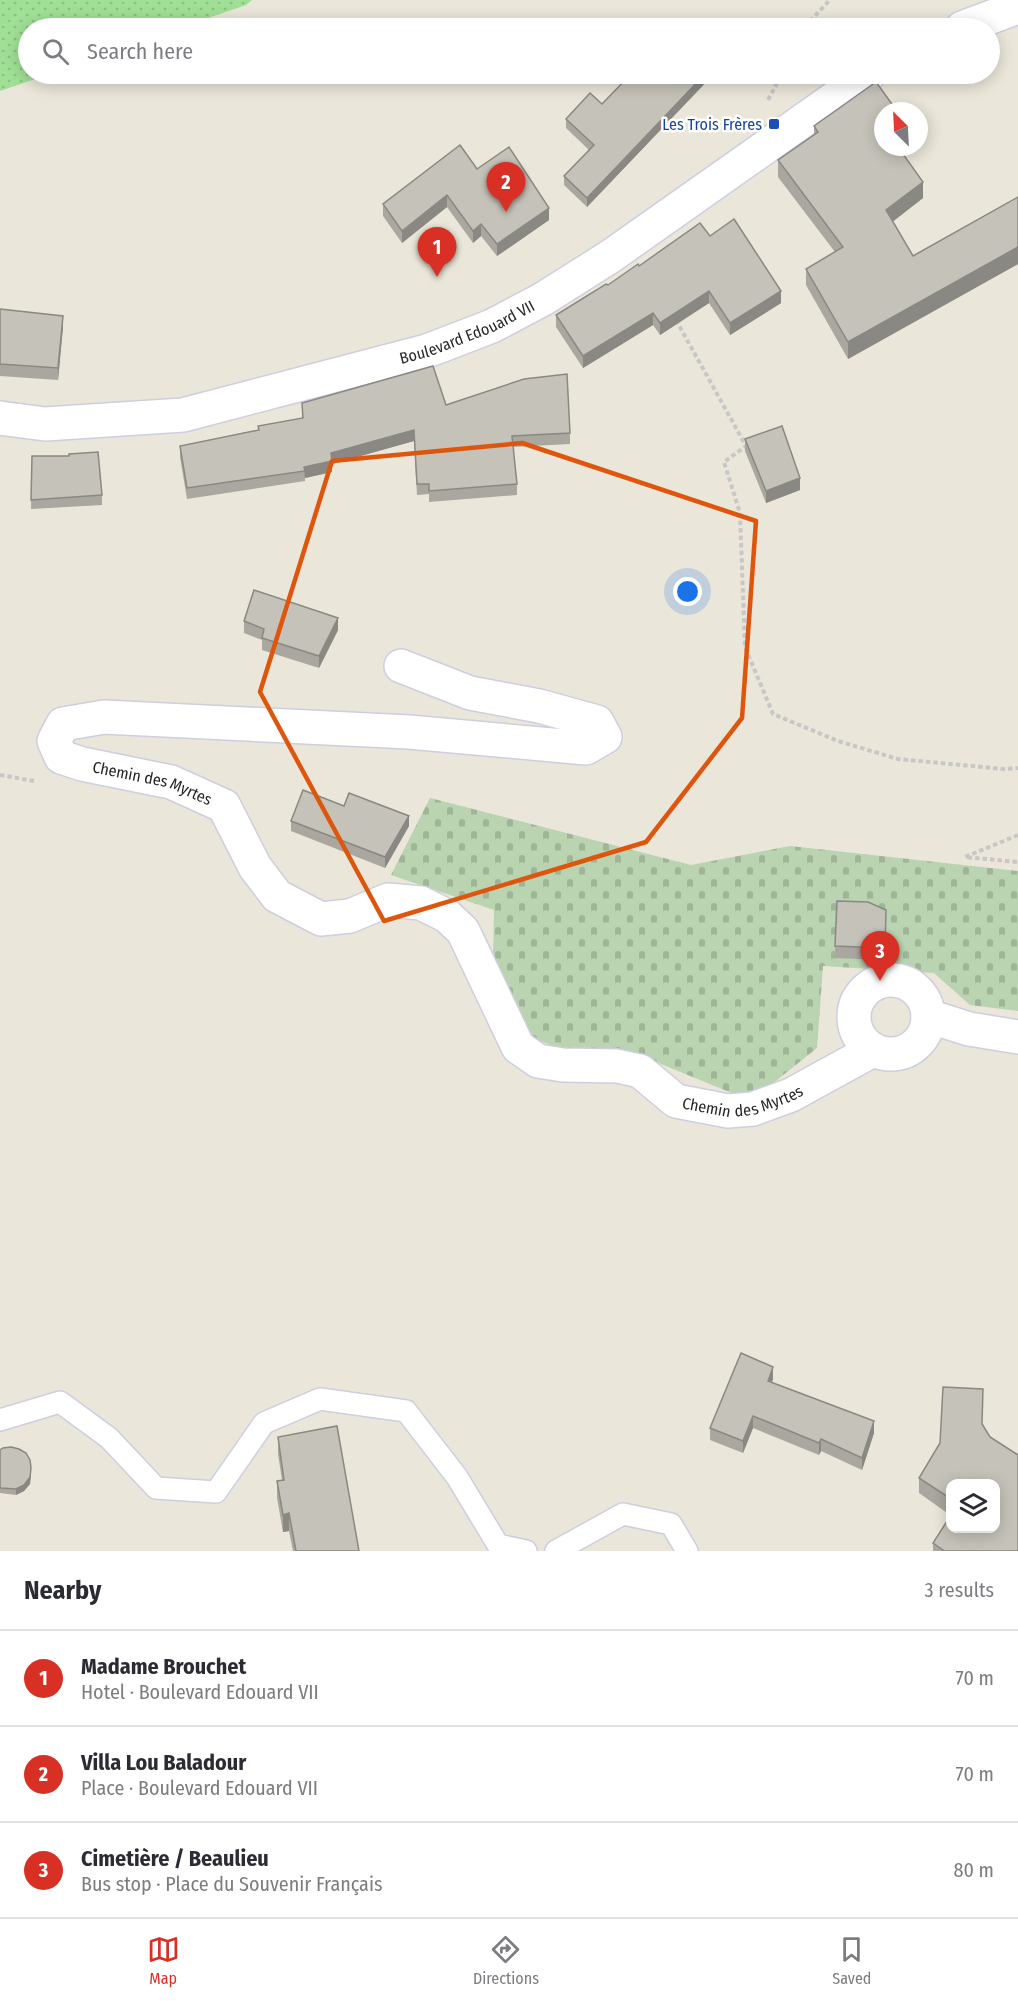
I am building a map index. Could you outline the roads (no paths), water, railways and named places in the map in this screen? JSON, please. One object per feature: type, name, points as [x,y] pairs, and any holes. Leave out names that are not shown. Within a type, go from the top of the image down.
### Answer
[{"type":"street","points":[[989,18],[1018,7]]},
{"type":"street","name":"Boulevard Edouard VII","points":[[0,418],[45,424],[183,415],[427,351],[492,326],[543,299],[611,256],[855,84]]},
{"type":"street","name":"Chemin des Myrtes","points":[[401,666],[470,693],[539,706],[597,722],[605,737],[586,748],[409,732],[104,717],[63,724],[54,741],[61,757],[82,765],[171,782],[224,806],[255,867],[277,896],[321,919],[350,916],[388,900],[421,903],[447,916],[463,931],[518,1047],[538,1061],[564,1065],[617,1066],[640,1071],[676,1101],[728,1111],[753,1109],[791,1095],[873,1050]]},
{"type":"street","points":[[880,981],[906,982],[919,992],[926,1003],[928,1016],[927,1028],[921,1040],[910,1049],[898,1054],[885,1054],[873,1050],[863,1042],[854,1022],[854,1009],[868,987],[880,981]]},
{"type":"street","points":[[928,1016],[969,1029],[1018,1037]]},
{"type":"lane","points":[[0,1420],[60,1402],[109,1438],[156,1488],[216,1492],[264,1423],[320,1399],[406,1411],[457,1477],[498,1545],[526,1551]]},
{"type":"lane","points":[[556,1551],[623,1514],[671,1524],[687,1551]]},
{"type":"place","name":"Les Trois Frères","points":[[774,124]]},
{"type":"place","name":"Villa Lou Baladour","points":[[506,212]]},
{"type":"place","name":"Madame Brouchet","points":[[437,277]]},
{"type":"place","name":"Cimetière / Beaulieu","points":[[880,981]]}]
